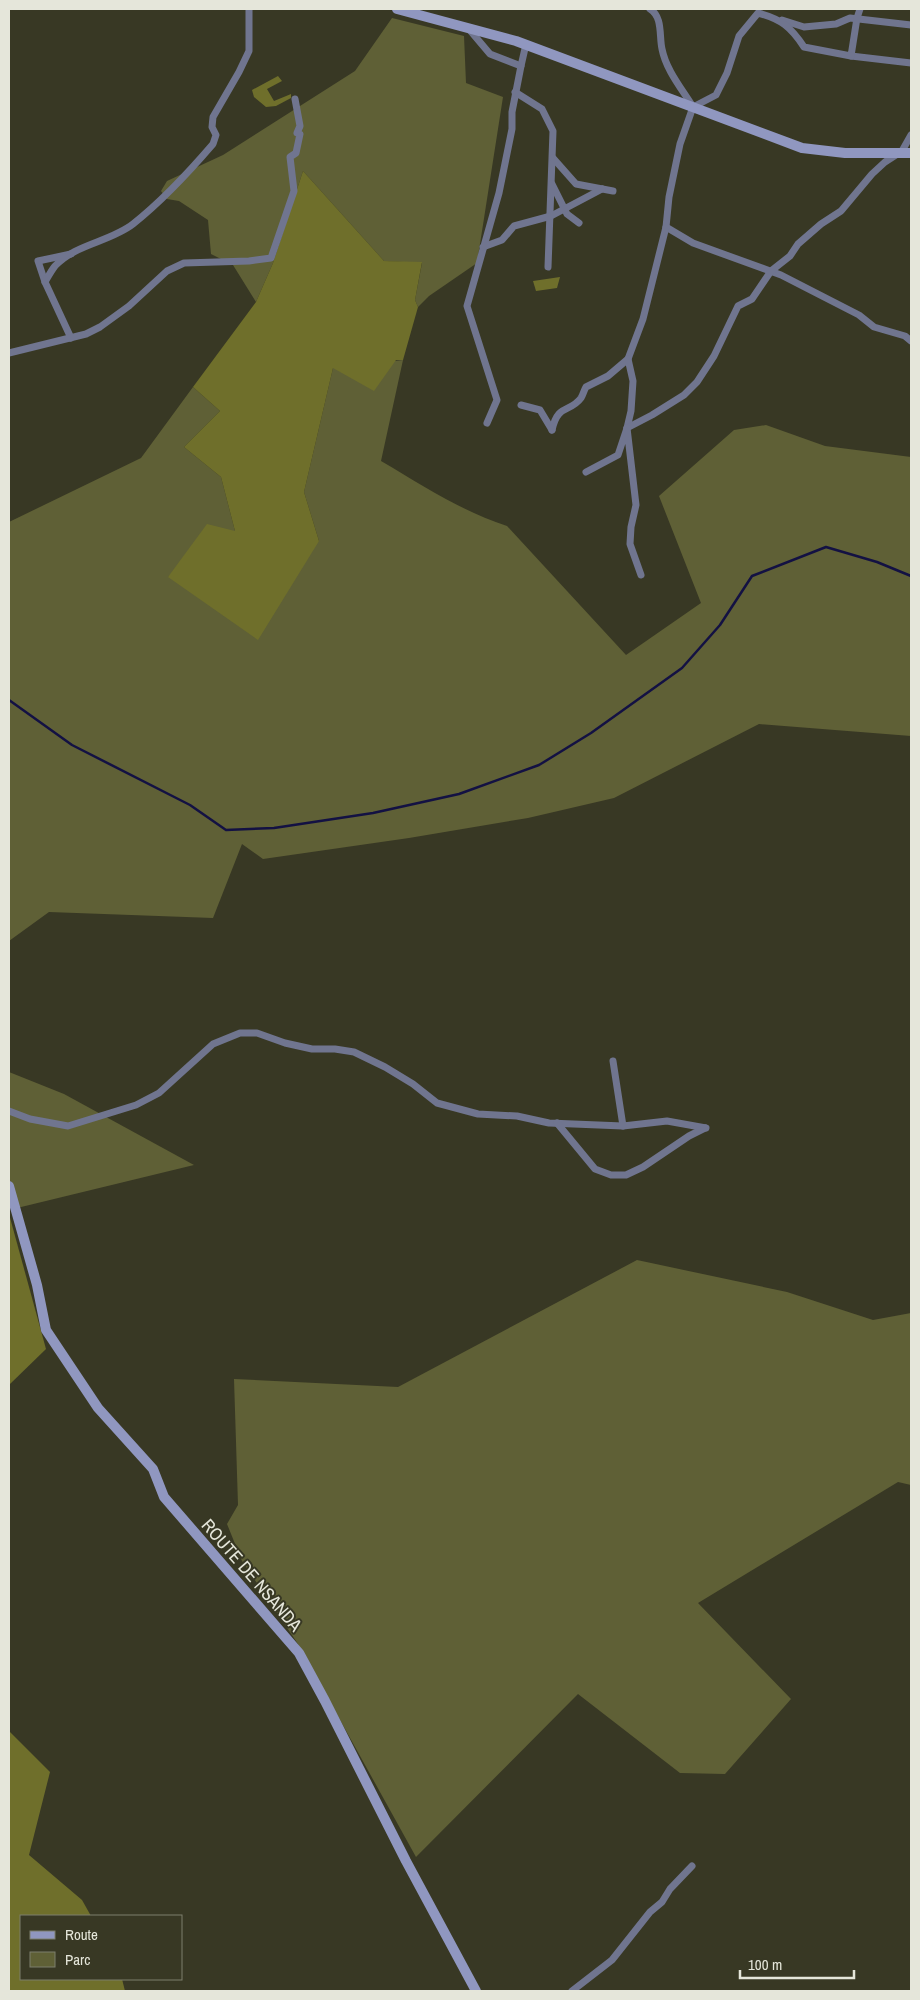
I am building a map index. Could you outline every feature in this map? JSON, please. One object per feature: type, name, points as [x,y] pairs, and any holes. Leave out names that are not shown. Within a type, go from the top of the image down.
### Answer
[{"type":"street","points":[[45,282],[56,265],[71,254],[133,224],[160,200],[213,144],[216,135],[212,126],[213,117],[249,51],[248,9]]},
{"type":"street","points":[[397,9],[466,26],[526,44],[802,148],[845,153],[911,153]]},
{"type":"street","points":[[650,9],[657,15],[662,52],[667,65],[693,108]]},
{"type":"street","points":[[851,56],[860,9]]},
{"type":"street","points":[[521,405],[540,410],[552,430],[554,421],[560,411],[580,399],[586,387],[608,376],[628,359],[643,319],[666,227],[680,144],[693,108],[716,95],[727,73],[739,36],[755,11],[804,27],[836,24],[850,18],[911,25]]},
{"type":"street","points":[[776,17],[795,32],[804,47],[851,56],[911,63]]},
{"type":"street","points":[[466,26],[490,54],[521,66]]},
{"type":"street","points":[[487,423],[497,400],[467,306],[496,209],[512,129],[515,92],[526,44]]},
{"type":"street","points":[[515,92],[542,110],[553,131],[548,267]]},
{"type":"street","points":[[9,353],[86,334],[100,327],[129,306],[157,279],[184,263],[249,261],[271,258],[294,191],[290,157],[296,153],[300,134],[297,133],[300,126],[295,99]]},
{"type":"street","points":[[627,428],[684,395],[697,382],[714,356],[738,306],[752,299],[771,271],[790,256],[798,244],[821,224],[842,211],[872,174],[902,151],[911,135]]},
{"type":"street","points":[[552,158],[576,184],[613,191]]},
{"type":"street","points":[[552,184],[567,214],[579,223]]},
{"type":"street","points":[[483,248],[502,240],[514,226],[551,216],[564,207],[602,189]]},
{"type":"street","points":[[666,227],[693,243],[781,275],[859,314],[874,327],[905,336],[911,341]]},
{"type":"street","points":[[71,254],[38,261],[45,282],[71,338]]},
{"type":"street","points":[[586,472],[618,455],[631,411],[633,381],[628,359]]},
{"type":"street","points":[[627,428],[636,505],[630,527],[630,544],[641,575]]},
{"type":"street","points":[[9,1111],[30,1118],[68,1126],[136,1105],[159,1093],[214,1044],[240,1033],[257,1033],[284,1043],[312,1049],[335,1049],[354,1052],[385,1067],[413,1084],[437,1103],[478,1114],[517,1116],[549,1123],[557,1123],[623,1126],[667,1121],[706,1128],[689,1136],[643,1167],[626,1175],[611,1175],[595,1169],[557,1123]]},
{"type":"street","points":[[613,1061],[623,1126]]},
{"type":"street","name":"ROUTE DE NSANDA","points":[[9,1186],[38,1285],[46,1330],[98,1408],[153,1469],[164,1497],[299,1653],[406,1862],[476,1991]]},
{"type":"street","points":[[572,1991],[612,1960],[650,1912],[662,1902],[670,1888],[692,1866]]},
{"type":"green space","points":[[392,18],[464,36],[466,83],[503,97],[477,263],[429,296],[418,307],[415,300],[422,263],[384,261],[303,171],[273,263],[256,302],[233,265],[211,254],[208,220],[179,201],[167,199],[161,191],[167,181],[223,155],[355,71]]},
{"type":"green space","points":[[403,360],[381,461],[458,505],[507,526],[626,655],[701,603],[659,496],[734,430],[766,425],[825,446],[911,457],[911,736],[759,724],[614,798],[528,818],[409,838],[263,859],[242,844],[213,918],[49,912],[9,941],[9,522],[141,458],[193,387],[220,411],[184,447],[221,477],[235,531],[168,577],[319,541],[304,492],[333,368]]},
{"type":"green space","points":[[9,1072],[64,1094],[194,1165],[17,1208],[9,1179]]},
{"type":"green space","points":[[637,1260],[787,1292],[873,1320],[911,1313],[911,1485],[898,1482],[698,1603],[791,1699],[725,1774],[680,1773],[578,1694],[416,1857],[298,1644],[242,1561],[227,1524],[238,1505],[234,1379],[398,1387]]},
{"type":"shaded area","points":[[278,76],[282,81],[267,89],[274,101],[291,94],[291,98],[276,106],[266,107],[254,97],[252,90]]},
{"type":"shaded area","points":[[303,171],[384,261],[422,262],[415,300],[418,307],[403,360],[396,360],[374,391],[333,368],[304,492],[319,541],[258,640],[168,577],[207,524],[235,531],[221,477],[184,447],[220,411],[193,387],[256,302],[273,263]]},
{"type":"shaded area","points":[[560,277],[557,288],[536,291],[533,281]]},
{"type":"shaded area","points":[[9,1214],[46,1349],[9,1385]]},
{"type":"shaded area","points":[[9,1731],[50,1772],[29,1855],[82,1900],[90,1915],[20,1915],[20,1980],[122,1980],[125,1991],[9,1991]]},
{"type":"waterway","points":[[9,700],[72,745],[190,805],[226,830],[274,828],[373,813],[459,794],[539,765],[591,733],[682,668],[720,625],[752,576],[826,547],[877,562],[911,576]]}]
